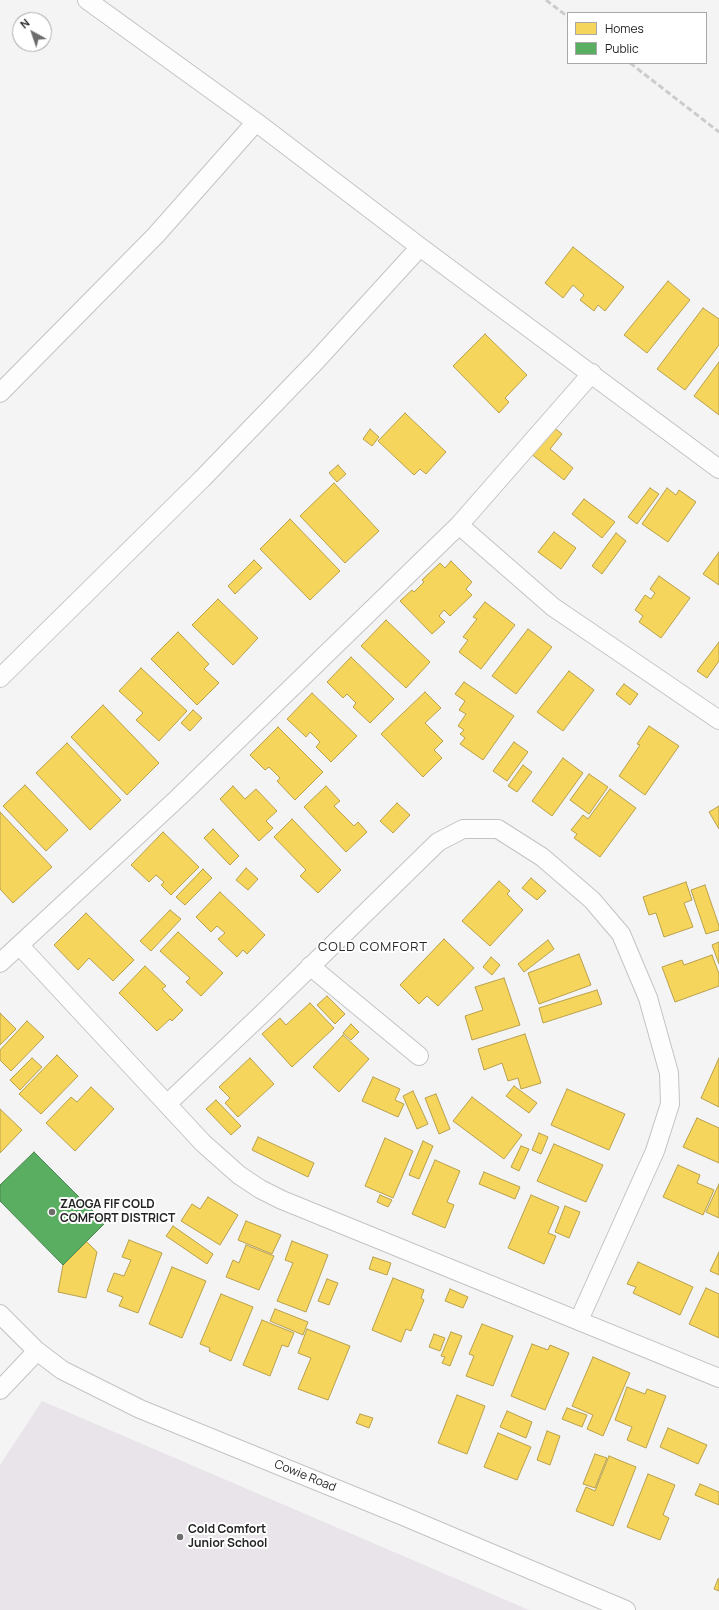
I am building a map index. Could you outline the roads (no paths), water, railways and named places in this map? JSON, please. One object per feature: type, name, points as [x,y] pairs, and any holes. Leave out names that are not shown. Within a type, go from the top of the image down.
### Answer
[{"type":"street","points":[[87,0],[256,122],[420,247],[592,373],[719,469]]},
{"type":"street","points":[[0,393],[156,235],[256,122]]},
{"type":"street","points":[[0,678],[208,473],[316,361],[420,247]]},
{"type":"street","points":[[0,963],[179,797],[459,525],[592,373]]},
{"type":"street","points":[[459,525],[553,607],[719,720]]},
{"type":"street","points":[[167,1104],[438,842],[463,829],[498,829],[542,857],[592,900],[621,934],[648,998],[669,1073],[670,1104],[655,1151],[578,1320]]},
{"type":"street","points":[[20,946],[220,1160],[239,1175],[260,1188],[289,1203],[719,1378]]},
{"type":"street","points":[[310,966],[419,1056]]},
{"type":"street","name":"Cowie Road","points":[[0,1314],[37,1351],[62,1370],[140,1409],[403,1516],[626,1610]]},
{"type":"street","points":[[0,1390],[37,1351]]},
{"type":"railway","points":[[546,0],[567,16]]},
{"type":"railway","points":[[631,64],[719,132]]},
{"type":"place","name":"ZAOGA FIF COLD COMFORT DISTRICT","points":[[52,1212]]},
{"type":"place","name":"Cold Comfort Junior School","points":[[180,1537]]},
{"type":"district","name":"COLD COMFORT","points":[[373,947]]}]
